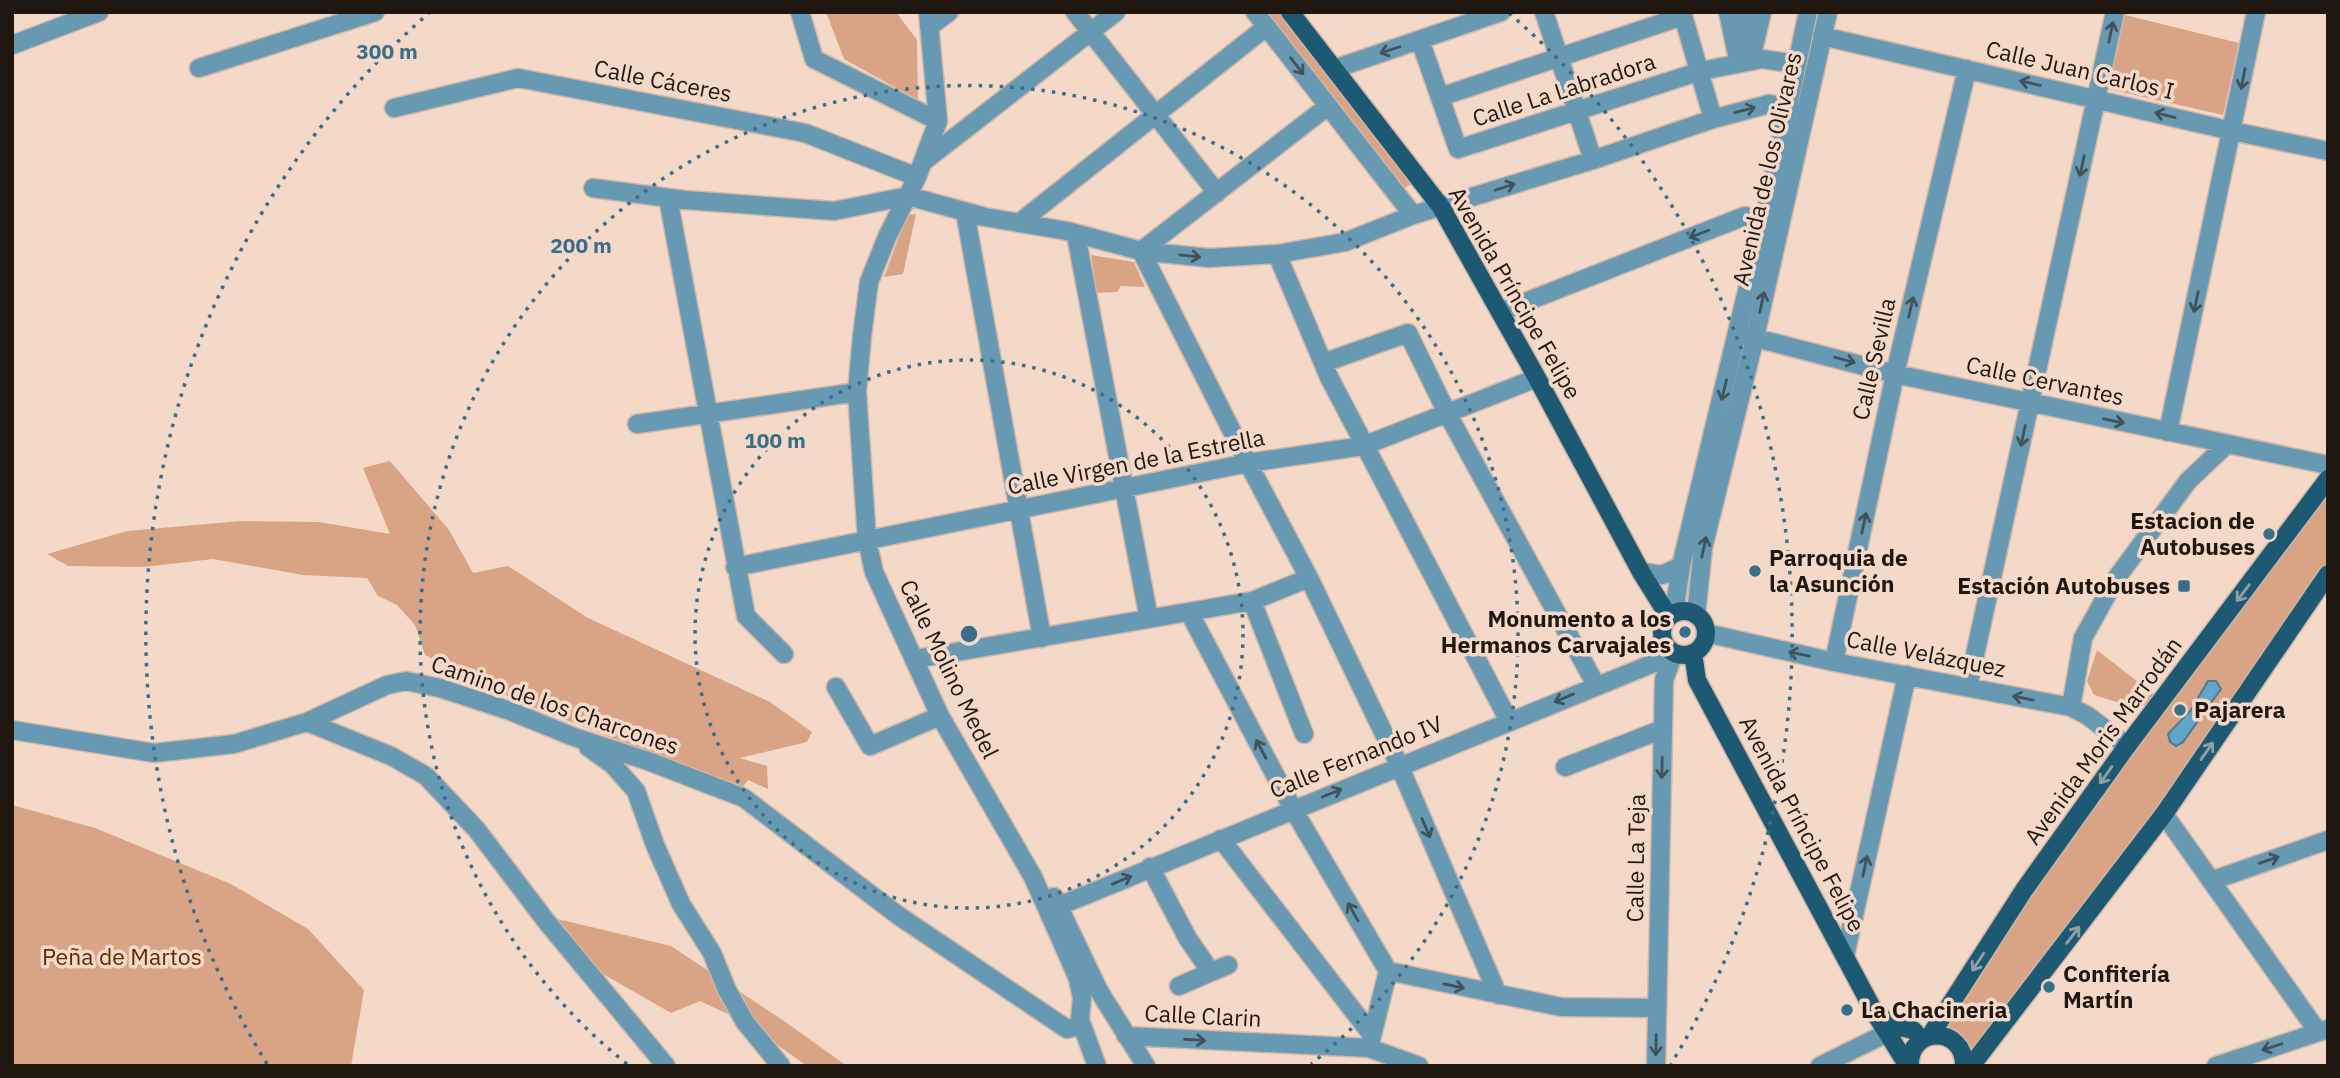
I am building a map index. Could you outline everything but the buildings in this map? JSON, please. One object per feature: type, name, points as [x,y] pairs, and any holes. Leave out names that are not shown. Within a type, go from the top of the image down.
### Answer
[{"type":"main road","name":"Avenida Príncipe Felipe","points":[[1290,12],[1441,207],[1641,572],[1673,614]]},
{"type":"main road","name":"Avenida Moris Marrodán","points":[[1909,1066],[1911,1053],[1926,1038],[2024,890],[2127,746],[2327,477]]},
{"type":"main road","points":[[1971,1066],[2164,814],[2328,575]]},
{"type":"main road","points":[[1689,612],[1696,615],[1706,633],[1702,645],[1693,653],[1684,655],[1672,652],[1661,634],[1662,628],[1673,614],[1689,612]]},
{"type":"main road","name":"Avenida Príncipe Felipe","points":[[1693,653],[1697,680],[1876,1015],[1909,1066]]},
{"type":"main road","points":[[1876,1015],[1926,1038],[1938,1035],[1954,1041],[1963,1054],[1964,1066]]},
{"type":"street","points":[[12,45],[99,12]]},
{"type":"street","points":[[199,68],[375,12]]},
{"type":"street","points":[[800,12],[814,59],[938,121]]},
{"type":"street","points":[[927,18],[949,12]]},
{"type":"street","points":[[1075,12],[1217,193]]},
{"type":"street","points":[[920,170],[1116,12]]},
{"type":"street","points":[[1255,12],[1413,215]]},
{"type":"street","points":[[1334,69],[1501,12]]},
{"type":"street","points":[[1544,12],[1593,160]]},
{"type":"street","points":[[1728,12],[1737,55],[1746,57]]},
{"type":"street","points":[[1744,12],[1746,57]]},
{"type":"street","points":[[1746,57],[1753,51],[1762,12]]},
{"type":"street","name":"Avenida de los Olivares","points":[[1696,615],[1703,548],[1746,335],[1764,220],[1808,12]]},
{"type":"street","name":"Avenida de los Olivares","points":[[1673,614],[1681,566],[1746,335],[1828,12]]},
{"type":"street","points":[[1968,687],[2115,12]]},
{"type":"street","points":[[2168,432],[2256,12]]},
{"type":"street","points":[[1440,97],[1683,14],[1713,119]]},
{"type":"street","name":"Calle Molino Medel","points":[[927,18],[938,121],[920,170],[887,237],[869,282],[857,391],[867,540],[874,572],[940,716],[1032,877],[1078,979],[1082,998],[1080,1020],[1097,1066]]},
{"type":"street","points":[[1019,223],[1266,27]]},
{"type":"street","name":"Calle Juan Carlos I","points":[[1822,36],[2328,151]]},
{"type":"street","name":"Calle La Labradora","points":[[1420,40],[1458,149],[1746,57],[1797,64]]},
{"type":"street","name":"Calle Sevilla","points":[[1835,662],[1895,374],[1967,69]]},
{"type":"street","name":"Calle Cáceres","points":[[394,108],[518,78],[805,133],[920,170]]},
{"type":"street","points":[[593,188],[668,198],[834,211],[908,196],[965,212],[1068,231],[1141,251],[1209,258],[1277,254],[1345,242],[1413,215],[1593,160],[1713,119],[1769,104],[1789,107]]},
{"type":"street","points":[[1141,251],[1328,106]]},
{"type":"street","points":[[668,198],[746,616],[784,654]]},
{"type":"street","points":[[965,212],[1042,638]]},
{"type":"street","points":[[1500,312],[1745,216],[1764,220]]},
{"type":"street","points":[[1076,235],[1149,619]]},
{"type":"street","points":[[1141,251],[1309,578],[1399,765],[1499,995]]},
{"type":"street","points":[[1277,254],[1323,363],[1363,446],[1509,721]]},
{"type":"street","points":[[1323,363],[1408,333],[1447,413],[1596,685]]},
{"type":"street","name":"Calle Cervantes","points":[[1746,335],[1895,374],[2227,445],[2327,477]]},
{"type":"street","name":"Calle Virgen de la Estrella","points":[[735,566],[1248,463],[1363,446],[1537,378]]},
{"type":"street","points":[[637,424],[857,391]]},
{"type":"street","points":[[2071,707],[2082,638],[2115,580],[2188,481],[2227,445]]},
{"type":"street","points":[[1641,572],[1662,575],[1681,566]]},
{"type":"street","points":[[915,659],[1252,601],[1309,578]]},
{"type":"street","points":[[1252,601],[1304,734]]},
{"type":"street","points":[[1189,612],[1293,809],[1388,971],[1370,1042]]},
{"type":"street","name":"Calle Velázquez","points":[[1706,633],[1835,662],[2071,707],[2088,716],[2127,746]]},
{"type":"street","name":"Calle Fernando IV","points":[[1059,906],[1654,663],[1672,652]]},
{"type":"street","name":"Calle La Teja","points":[[1656,1066],[1664,680],[1672,652]]},
{"type":"street","points":[[1845,956],[1907,675]]},
{"type":"street","name":"Camino de los Charcones","points":[[12,730],[154,753],[234,744],[307,722],[387,685],[405,681],[452,692],[744,798],[900,916],[1067,1029],[1074,1029],[1080,1020]]},
{"type":"street","points":[[836,687],[870,747],[940,716]]},
{"type":"street","points":[[307,722],[391,756],[426,776],[477,830],[546,921],[666,1066]]},
{"type":"street","points":[[1565,767],[1663,729]]},
{"type":"street","points":[[574,737],[613,765],[636,791],[655,845],[681,904],[712,953],[727,990],[745,1022],[781,1066]]},
{"type":"street","points":[[2164,814],[2323,1030],[2216,1066]]},
{"type":"street","points":[[1221,839],[1370,1042]]},
{"type":"street","points":[[2211,881],[2328,840]]},
{"type":"street","points":[[1150,867],[1188,939],[1220,969],[1179,986]]},
{"type":"street","name":"Calle Clarin","points":[[1032,877],[1041,878],[1059,906],[1099,991],[1126,1036],[1370,1042],[1419,1066]]},
{"type":"street","points":[[1388,971],[1561,1007],[1657,1008]]},
{"type":"street","points":[[1820,1066],[1887,1033]]},
{"type":"street","points":[[1126,1036],[1146,1066]]},
{"type":"green space","points":[[826,12],[896,12],[917,40],[918,100],[844,59]]},
{"type":"green space","points":[[1258,12],[1283,12],[1416,181],[1400,191]]},
{"type":"green space","points":[[2125,15],[2239,43],[2223,115],[2108,89]]},
{"type":"green space","points":[[916,214],[903,274],[884,277],[907,215]]},
{"type":"green space","points":[[1091,255],[1134,262],[1145,287],[1121,286],[1117,292],[1097,293]]},
{"type":"green space","points":[[390,461],[449,530],[473,573],[508,566],[588,618],[770,702],[812,732],[807,742],[740,758],[767,766],[768,789],[748,780],[742,788],[530,706],[425,655],[415,625],[397,605],[378,596],[367,578],[303,575],[213,559],[144,567],[68,566],[47,554],[127,531],[241,521],[319,522],[390,534],[363,468]]},
{"type":"green space","points":[[2328,491],[2328,565],[2192,766],[1974,1054],[1965,1039],[1941,1026],[2093,801]]},
{"type":"green space","points":[[2097,650],[2156,696],[2149,706],[2123,704],[2094,695],[2087,681]]},
{"type":"green space","name":"Peña de Martos","points":[[12,805],[95,828],[231,884],[308,929],[364,990],[351,1066],[12,1066]]},
{"type":"green space","points":[[549,917],[671,946],[847,1066],[807,1066],[745,1022],[700,1001],[671,1013],[603,974]]},
{"type":"water","points":[[2208,681],[2216,681],[2221,689],[2183,742],[2176,746],[2170,742],[2168,734],[2191,710]]},
{"type":"place","name":"Estacion de Autobuses","points":[[2269,534]]},
{"type":"place","name":"Parroquia de la Asunción","points":[[1755,571]]},
{"type":"place","name":"Estación Autobuses","points":[[2184,586]]},
{"type":"place","name":"Monumento a los Hermanos Carvajales","points":[[1685,632]]},
{"type":"place","name":"Pajarera","points":[[2180,710]]},
{"type":"place","name":"Confitería Martín","points":[[2049,987]]},
{"type":"place","name":"La Chacineria","points":[[1847,1010]]}]
